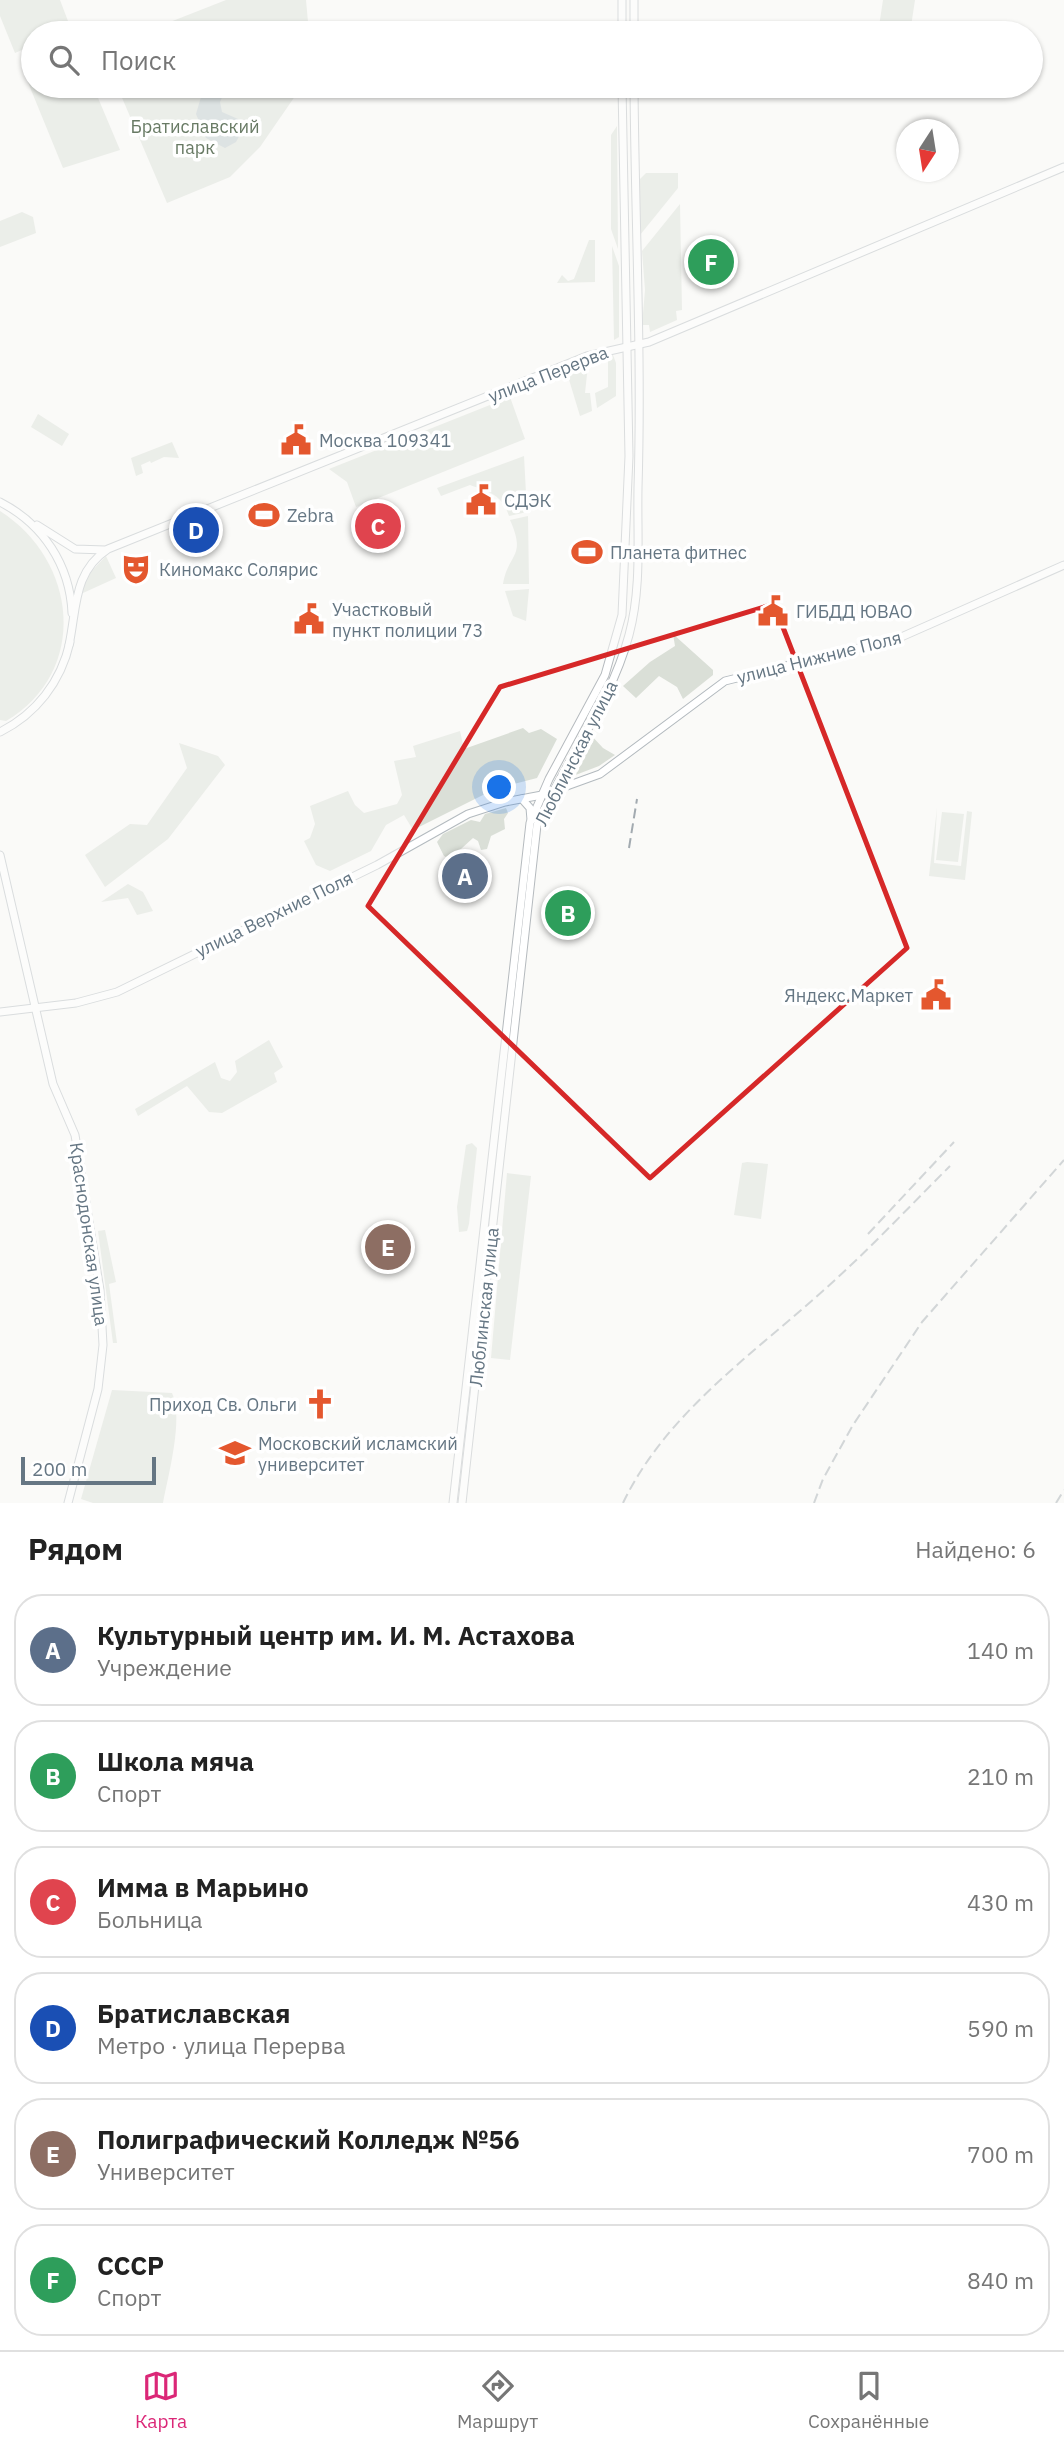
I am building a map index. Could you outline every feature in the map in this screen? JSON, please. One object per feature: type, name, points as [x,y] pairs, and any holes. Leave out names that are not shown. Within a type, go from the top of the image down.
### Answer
[{"type":"main road","points":[[622,0],[622,21]]},
{"type":"main road","points":[[634,0],[634,21]]},
{"type":"main road","name":"Люблинская улица","points":[[453,1503],[503,1037],[531,820],[605,675],[622,615],[629,456],[622,98]]},
{"type":"main road","name":"Люблинская улица","points":[[462,1503],[537,825],[614,678],[635,612],[638,554],[638,344],[634,98]]},
{"type":"main road","name":"улица Перерва","points":[[69,645],[80,581],[93,561],[108,549],[587,356],[638,344],[686,327],[1064,167]]},
{"type":"main road","points":[[0,502],[27,520],[52,547],[64,570],[72,608],[69,645],[60,671],[46,695],[22,718],[0,732]]},
{"type":"main road","name":"улица Перерва","points":[[27,520],[75,549],[108,549]]},
{"type":"main road","name":"улица Нижние Поля","points":[[542,795],[600,774],[712,689],[740,676],[899,638],[1064,565]]},
{"type":"main road","name":"улица Верхние Поля","points":[[0,1012],[76,1003],[117,992],[377,865],[457,819],[492,805],[542,795]]},
{"type":"main road","points":[[521,799],[530,808],[531,820]]},
{"type":"main road","name":"Краснодонская улица","points":[[0,855],[53,1084],[75,1135],[100,1290],[102,1325],[98,1389],[68,1503]]},
{"type":"highlighted area","points":[[774,604],[907,948],[650,1178],[368,906],[500,687]]},
{"type":"green space","points":[[0,0],[60,0],[68,21],[21,21],[21,50],[15,53],[0,16]]},
{"type":"green space","points":[[226,0],[306,0],[308,21],[173,21]]},
{"type":"green space","points":[[883,0],[915,0],[912,21],[880,21]]},
{"type":"green space","points":[[34,98],[98,98],[120,150],[63,168]]},
{"type":"green space","name":"Братиславский парк","points":[[122,98],[294,98],[260,147],[230,177],[167,203]]},
{"type":"green space","points":[[617,126],[618,249],[611,229],[611,135]]},
{"type":"green space","points":[[646,173],[678,173],[678,188],[640,235],[640,179]]},
{"type":"green space","points":[[680,204],[682,310],[676,311],[677,320],[650,332],[649,325],[642,325],[645,290],[642,251]]},
{"type":"green space","points":[[22,212],[33,217],[36,233],[0,247],[0,221]]},
{"type":"green space","points":[[589,240],[595,240],[595,282],[557,283],[562,275],[568,281],[574,279]]},
{"type":"green space","points":[[612,246],[619,266],[619,337],[614,340]]},
{"type":"green space","points":[[613,355],[616,363],[616,396],[597,408],[595,393],[608,387],[608,361],[598,361]]},
{"type":"green space","points":[[588,365],[585,393],[590,393],[592,411],[580,416],[567,373]]},
{"type":"green space","points":[[510,397],[525,439],[356,507],[347,482],[329,469]]},
{"type":"green space","points":[[38,414],[69,434],[62,446],[31,427]]},
{"type":"green space","points":[[172,442],[179,458],[164,457],[151,463],[150,461],[141,465],[143,473],[136,476],[131,458]]},
{"type":"green space","points":[[524,456],[527,512],[509,516],[499,499],[470,485],[441,496],[437,488]]},
{"type":"green space","points":[[0,511],[26,532],[45,557],[58,586],[63,616],[61,646],[51,674],[33,700],[6,721],[0,720]]},
{"type":"green space","points":[[528,516],[529,584],[503,584],[517,549],[510,520]]},
{"type":"green space","points":[[106,556],[116,578],[83,593],[84,579]]},
{"type":"green space","points":[[529,589],[526,621],[513,616],[505,591]]},
{"type":"green space","points":[[673,634],[713,670],[713,675],[683,699],[677,687],[659,676],[636,698],[623,686],[650,662],[675,646]]},
{"type":"green space","points":[[523,728],[529,733],[541,729],[557,739],[537,778],[495,789],[413,830],[404,815],[386,825],[371,851],[330,871],[316,865],[304,841],[310,838],[315,824],[310,806],[348,791],[355,805],[364,813],[397,804],[402,795],[394,761],[416,757],[413,746],[460,731],[464,749]]},
{"type":"green space","points":[[589,733],[603,748],[615,755],[599,766],[565,779]]},
{"type":"green space","points":[[179,743],[218,756],[225,765],[168,839],[105,887],[85,855],[130,824],[147,825],[187,768]]},
{"type":"green space","points":[[506,808],[508,813],[504,819],[505,829],[491,836],[487,849],[481,850],[478,841],[473,838],[450,859],[444,856],[437,842],[443,834],[471,820],[480,822],[485,814]]},
{"type":"green space","points":[[937,808],[934,863],[961,866],[967,811],[972,812],[965,880],[929,876]]},
{"type":"green space","points":[[942,812],[964,814],[958,862],[936,860]]},
{"type":"green space","points":[[128,884],[143,892],[153,911],[137,915],[128,898],[101,902]]},
{"type":"green space","points":[[269,1040],[283,1067],[274,1073],[277,1082],[222,1113],[209,1112],[187,1086],[138,1116],[135,1109],[215,1062],[221,1078],[230,1081],[237,1072],[235,1061]]},
{"type":"green space","points":[[472,1143],[477,1148],[469,1224],[467,1231],[459,1232],[457,1207],[466,1145]]},
{"type":"green space","points":[[742,1163],[768,1164],[761,1219],[734,1215]]},
{"type":"green space","points":[[507,1173],[531,1176],[510,1360],[491,1358]]},
{"type":"green space","points":[[105,1230],[116,1282],[109,1284],[117,1343],[113,1343],[98,1231]]},
{"type":"green space","points":[[112,1390],[172,1393],[176,1432],[163,1503],[93,1503],[81,1499]]},
{"type":"shaded area","points":[[201,98],[222,98],[222,112],[238,119],[244,127],[236,142],[225,148],[206,138],[196,114]]},
{"type":"railway","points":[[629,848],[637,799]]},
{"type":"railway","points":[[868,1234],[954,1142]]},
{"type":"railway","points":[[814,1503],[823,1479],[853,1425],[922,1322],[1064,1160]]},
{"type":"railway","points":[[623,1503],[640,1472],[684,1416],[735,1367],[851,1265],[950,1166]]},
{"type":"railway","points":[[1056,1503],[1064,1490]]},
{"type":"place","name":"СССР","points":[[711,262]]},
{"type":"place","name":"Москва 109341","points":[[296,440]]},
{"type":"place","name":"СДЭК","points":[[481,500]]},
{"type":"place","name":"Zebra","points":[[264,515]]},
{"type":"place","name":"Имма в Марьино","points":[[378,526]]},
{"type":"place","name":"Братиславская","points":[[196,530]]},
{"type":"place","name":"Планета фитнес","points":[[587,552]]},
{"type":"place","name":"Киномакс Солярис","points":[[136,569]]},
{"type":"place","name":"ГИБДД ЮВАО","points":[[773,611]]},
{"type":"place","name":"Участковый пункт полиции 73","points":[[309,619]]},
{"type":"place","name":"Культурный центр им. И. М. Астахова","points":[[465,876]]},
{"type":"place","name":"Школа мяча","points":[[568,913]]},
{"type":"place","name":"Яндекс.Маркет","points":[[936,995]]},
{"type":"place","name":"Полиграфический Колледж №56","points":[[388,1247]]},
{"type":"place","name":"Приход Св. Ольги","points":[[320,1404]]},
{"type":"place","name":"Московский исламский университет","points":[[235,1453]]}]
